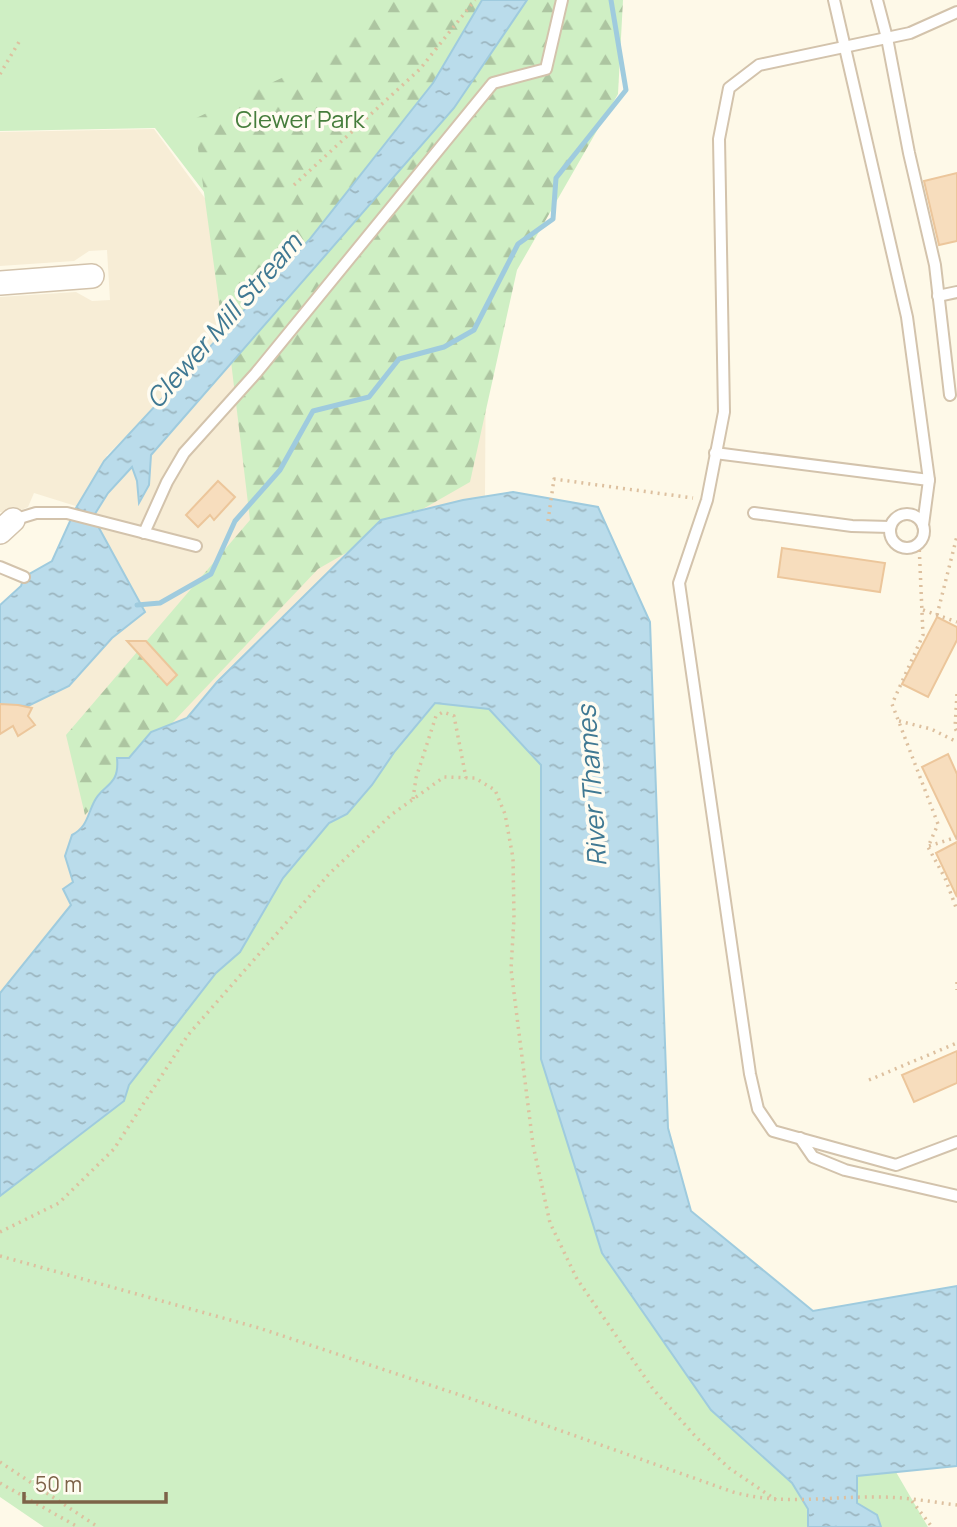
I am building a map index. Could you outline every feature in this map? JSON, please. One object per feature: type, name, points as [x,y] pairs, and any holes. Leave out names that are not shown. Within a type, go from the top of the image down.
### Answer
[{"type":"street","points":[[0,283],[92,276]]},
{"type":"lane","points":[[144,533],[167,482],[184,453],[256,373],[493,83],[546,69],[562,0]]},
{"type":"lane","points":[[834,0],[907,317],[929,480],[924,532],[919,543],[911,548],[897,546],[890,538],[890,527],[897,517],[914,515],[923,525]]},
{"type":"lane","points":[[877,0],[935,265],[950,395]]},
{"type":"lane","points":[[957,12],[910,33],[759,65],[729,88],[719,139],[724,412],[707,500],[679,583],[748,1060],[758,1109],[773,1131],[896,1165],[957,1142]]},
{"type":"lane","points":[[939,296],[957,292]]},
{"type":"lane","points":[[715,453],[929,480]]},
{"type":"lane","points":[[7,526],[36,513],[67,513],[196,546]]},
{"type":"lane","points":[[754,513],[852,526],[890,527]]},
{"type":"lane","points":[[0,566],[24,577]]},
{"type":"lane","points":[[800,1138],[813,1157],[845,1170],[957,1196]]},
{"type":"path","points":[[294,185],[420,69],[475,0]]},
{"type":"path","points":[[0,74],[19,42]]},
{"type":"path","points":[[548,521],[554,479],[707,500]]},
{"type":"path","points":[[936,615],[957,536]]},
{"type":"path","points":[[919,543],[923,635],[892,704],[938,824],[928,846]]},
{"type":"path","points":[[923,610],[957,622]]},
{"type":"path","points":[[957,694],[957,732]]},
{"type":"path","points":[[412,799],[436,716],[443,712],[454,716],[467,778]]},
{"type":"path","points":[[899,721],[931,729],[957,742]]},
{"type":"path","points":[[0,1232],[59,1203],[114,1149],[188,1035],[329,874],[391,815],[444,777],[475,778],[495,790],[505,814],[513,858],[511,969],[533,1144],[550,1223],[577,1279],[653,1389],[696,1437],[729,1468],[776,1500]]},
{"type":"path","points":[[928,846],[957,837]]},
{"type":"path","points":[[928,846],[945,878],[957,910]]},
{"type":"path","points":[[957,982],[957,990]]},
{"type":"path","points":[[869,1080],[957,1043]]},
{"type":"path","points":[[0,1256],[259,1328],[754,1498],[799,1501],[881,1497],[957,1505]]},
{"type":"path","points":[[0,1462],[98,1527]]},
{"type":"path","points":[[0,1483],[78,1527]]},
{"type":"path","points":[[912,1500],[932,1527]]},
{"type":"shaded area","points":[[154,129],[221,220],[245,308],[156,407],[106,456],[113,459],[82,508],[34,493],[28,507],[15,513],[0,512],[0,297],[76,292],[92,301],[110,300],[107,250],[89,251],[74,261],[0,266],[0,132]]},
{"type":"shaded area","points":[[533,224],[486,331],[485,496],[381,520],[217,682],[187,718],[151,732],[94,800],[90,818],[80,831],[72,835],[65,855],[73,882],[64,890],[71,905],[0,993],[0,705],[69,686],[112,638],[144,612],[93,518],[108,493],[132,467],[139,501],[149,485],[151,455],[278,308]]},
{"type":"green space","name":"Clewer Park","points":[[0,0],[554,0],[221,214],[155,128],[0,131]]},
{"type":"green space","points":[[382,0],[623,0],[618,94],[517,270],[470,482],[318,569],[85,815],[66,735],[250,520],[230,353],[220,310],[194,119],[305,67]]},
{"type":"green space","points":[[436,703],[489,709],[541,765],[541,1059],[792,1483],[896,1472],[928,1527],[44,1527],[0,1497],[0,1196],[123,1101],[129,1085],[216,973],[240,952],[283,878],[329,823],[347,814]]},
{"type":"water","points":[[482,0],[527,0],[454,108],[151,455],[149,485],[139,503],[137,481],[132,467],[108,493],[93,517],[145,612],[112,638],[69,686],[28,706],[0,705],[0,605],[21,586],[24,577],[52,561],[76,508],[104,461],[309,240],[433,83]]},
{"type":"water","name":"River Thames","points":[[513,492],[598,507],[650,622],[668,1128],[691,1211],[813,1311],[957,1286],[957,1466],[857,1476],[857,1503],[877,1515],[881,1527],[808,1527],[808,1509],[792,1483],[711,1410],[602,1253],[541,1059],[541,765],[489,709],[435,703],[347,814],[329,823],[283,878],[240,952],[216,973],[129,1085],[124,1101],[0,1196],[0,993],[71,905],[63,889],[73,882],[65,856],[72,835],[84,825],[97,796],[116,775],[117,758],[129,758],[151,732],[187,718],[217,682],[381,520],[463,500]]},
{"type":"building","points":[[957,173],[957,241],[939,245],[924,181]]},
{"type":"building","points":[[218,481],[235,497],[214,520],[210,515],[198,527],[186,515]]},
{"type":"building","points":[[782,548],[885,563],[880,592],[778,577]]},
{"type":"building","points":[[937,617],[957,627],[957,640],[928,697],[902,684]]},
{"type":"building","points":[[127,641],[146,641],[177,675],[167,685]]},
{"type":"building","points":[[0,704],[32,708],[28,716],[35,725],[18,736],[13,726],[0,734]]},
{"type":"building","points":[[948,754],[957,774],[957,840],[922,767]]},
{"type":"building","points":[[957,842],[957,897],[936,853]]},
{"type":"building","points":[[957,1051],[957,1083],[914,1102],[902,1075]]},
{"type":"waterway","points":[[137,605],[160,603],[211,574],[235,521],[280,470],[313,411],[369,397],[399,359],[444,347],[474,330],[518,244],[553,219],[556,178],[626,90],[611,0]]},
{"type":"water label","name":"Clewer Mill Stream","points":[[224,321]]}]
